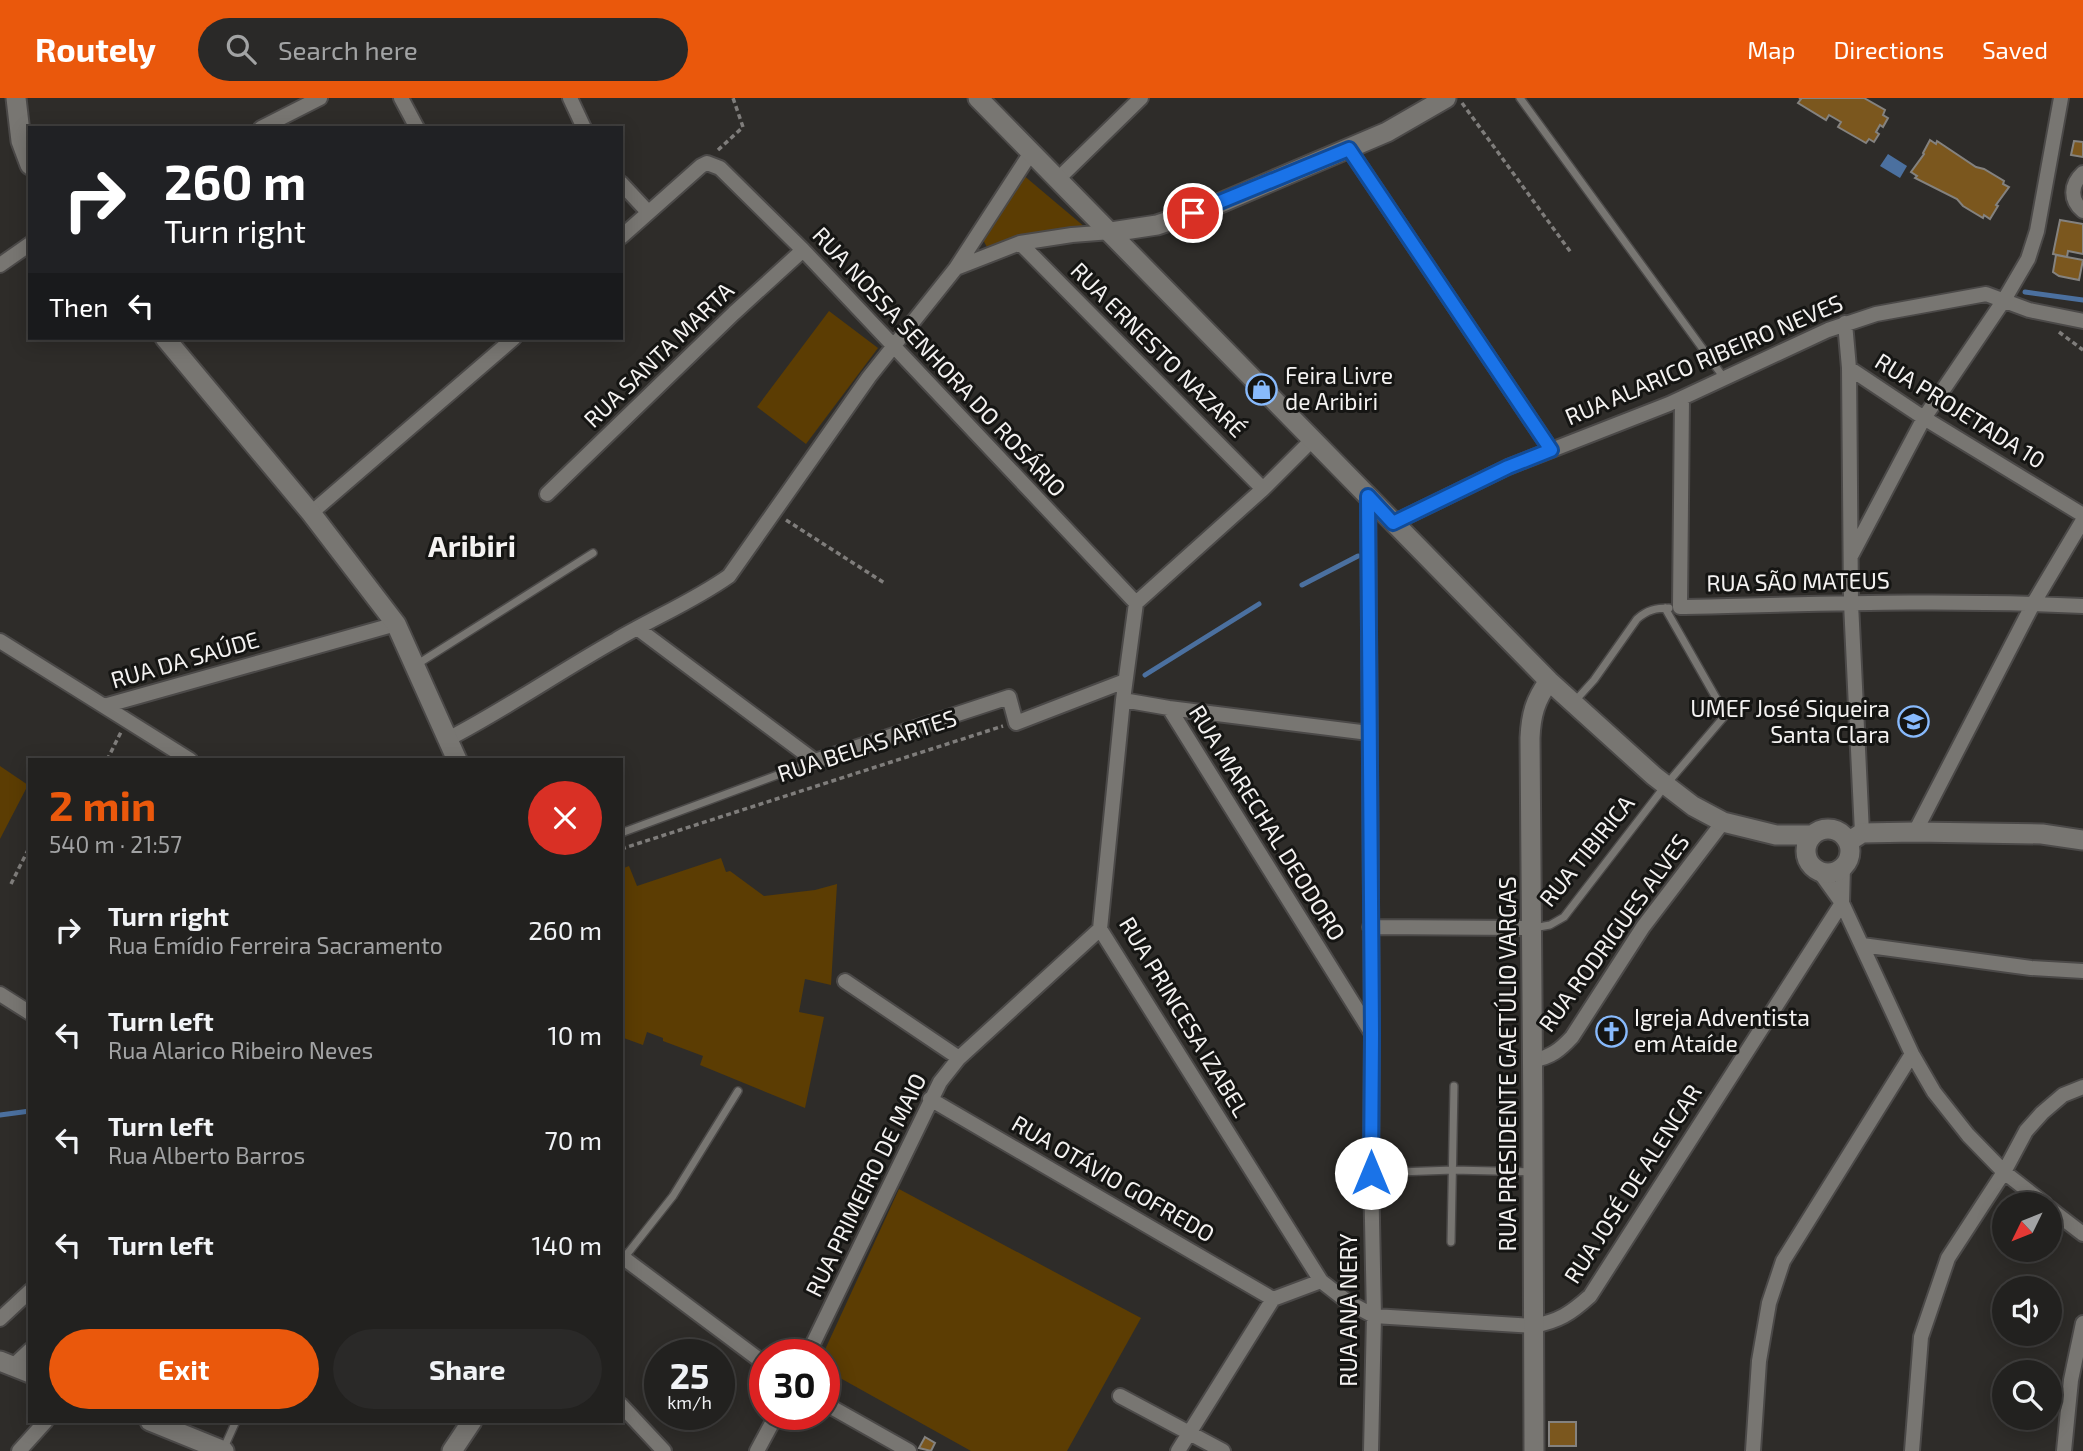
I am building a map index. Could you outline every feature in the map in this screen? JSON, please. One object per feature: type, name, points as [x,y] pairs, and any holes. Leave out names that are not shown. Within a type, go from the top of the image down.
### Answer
[{"type":"street","points":[[16,98],[21,141],[28,160]]},
{"type":"street","points":[[265,126],[320,98]]},
{"type":"street","points":[[401,98],[416,126]]},
{"type":"street","points":[[570,98],[583,126]]},
{"type":"street","points":[[956,268],[1020,243],[1072,234],[1111,232],[1157,225],[1211,207],[1387,132],[1446,98]]},
{"type":"street","points":[[1851,556],[1924,418],[2004,300],[2028,259],[2035,239],[2061,98]]},
{"type":"street","points":[[1058,179],[1135,100]]},
{"type":"street","points":[[981,101],[1549,681],[1665,786],[1693,806],[1723,822],[1776,835],[1812,835],[1821,830],[1832,829],[1855,838],[1915,832],[2042,834],[2083,840]]},
{"type":"street","points":[[1349,149],[1551,450]]},
{"type":"street","points":[[448,739],[729,576],[892,346],[956,268],[1032,151]]},
{"type":"street","name":"RUA NOSSA SENHORA DO ROSÁRIO","points":[[701,166],[707,163],[720,168],[803,250],[1136,603]]},
{"type":"street","points":[[623,235],[701,166]]},
{"type":"street","points":[[2083,173],[2075,182],[2073,196],[2075,203],[2083,211]]},
{"type":"street","points":[[623,185],[648,212]]},
{"type":"street","points":[[977,232],[978,247],[994,253]]},
{"type":"street","name":"RUA ERNESTO NAZARÉ","points":[[1020,243],[1263,489]]},
{"type":"street","points":[[0,265],[28,245]]},
{"type":"street","name":"RUA SANTA MARTA","points":[[547,494],[803,250]]},
{"type":"street","name":"RUA ALARICO RIBEIRO NEVES","points":[[1393,523],[1508,467],[1682,398],[1845,323],[1876,314],[1979,295],[1992,295],[2029,310],[2083,321]]},
{"type":"street","points":[[1842,903],[1843,866],[1855,838],[1849,368],[1845,323]]},
{"type":"street","points":[[167,340],[311,513],[396,624],[456,758]]},
{"type":"street","points":[[311,513],[512,340]]},
{"type":"street","name":"RUA PROJETADA 10","points":[[1849,368],[2083,518]]},
{"type":"street","name":"RUA SÃO MATEUS","points":[[1682,398],[1673,608],[1851,603],[2083,606]]},
{"type":"street","points":[[1136,603],[1263,489],[1313,439]]},
{"type":"street","name":"RUA ANA NERY","points":[[1368,496],[1374,1317],[1371,1451]]},
{"type":"street","points":[[1915,832],[2033,604],[2083,518]]},
{"type":"street","name":"RUA PRINCESA IZABEL","points":[[1136,603],[1122,700],[1100,929],[1321,1281],[1348,1302],[1374,1317]]},
{"type":"street","name":"RUA DA SAÚDE","points":[[0,641],[104,706],[396,624]]},
{"type":"street","points":[[637,628],[816,761]]},
{"type":"street","points":[[1016,723],[1125,681]]},
{"type":"street","name":"RUA PRESIDENTE GAETÚLIO VARGAS","points":[[1534,1451],[1531,715],[1538,695],[1549,681]]},
{"type":"street","name":"RUA BELAS ARTES","points":[[816,761],[1009,697],[1016,723]]},
{"type":"street","points":[[1122,700],[1369,733]]},
{"type":"street","points":[[104,706],[187,758]]},
{"type":"street","name":"RUA MARECHAL DEODORO","points":[[1169,708],[1372,1034]]},
{"type":"street","name":"RUA RODRIGUES ALVES","points":[[1534,1060],[1547,1058],[1561,1050],[1572,1037],[1643,927],[1723,822]]},
{"type":"street","points":[[1776,835],[1813,865],[1842,903],[1912,1054],[1934,1092],[1968,1135],[2004,1172],[2030,1192]]},
{"type":"street","points":[[1812,835],[1806,846],[1813,865],[1832,872],[1843,866]]},
{"type":"street","name":"RUA JOSÉ DE ALENCAR","points":[[1533,1326],[1556,1321],[1590,1296],[1842,903]]},
{"type":"street","points":[[1370,927],[1532,928]]},
{"type":"street","name":"RUA PRIMEIRO DE MAIO","points":[[815,1339],[930,1099],[959,1058],[1100,929]]},
{"type":"street","points":[[1861,945],[2031,968],[2083,971]]},
{"type":"street","points":[[845,981],[959,1058]]},
{"type":"street","points":[[0,995],[28,1012]]},
{"type":"street","points":[[1753,1451],[1759,1361],[1769,1303],[1783,1261],[1912,1054]]},
{"type":"street","points":[[1912,1451],[1921,1337],[1948,1258],[2004,1172],[2026,1131],[2063,1095],[2083,1087]]},
{"type":"street","name":"RUA OTÁVIO GOFREDO","points":[[930,1099],[1273,1299]]},
{"type":"street","points":[[2062,1218],[2083,1234]]},
{"type":"street","points":[[623,1257],[749,1352]]},
{"type":"street","points":[[1178,1451],[1273,1299],[1321,1281]]},
{"type":"street","points":[[0,1319],[28,1292]]},
{"type":"street","points":[[1374,1317],[1533,1326]]},
{"type":"street","points":[[2064,1451],[2071,1380],[2083,1323]]},
{"type":"street","points":[[14,1366],[28,1352]]},
{"type":"street","points":[[1120,1396],[1223,1451]]},
{"type":"street","points":[[623,1407],[664,1451]]},
{"type":"street","points":[[840,1412],[909,1451]]},
{"type":"street","points":[[19,1451],[44,1423]]},
{"type":"street","points":[[155,1423],[224,1451]]},
{"type":"street","points":[[453,1451],[471,1423]]},
{"type":"street","points":[[757,1451],[768,1430]]},
{"type":"lane","points":[[1520,98],[1724,379]]},
{"type":"lane","points":[[416,665],[593,553]]},
{"type":"lane","points":[[1573,703],[1594,680],[1637,619],[1656,608],[1673,608]]},
{"type":"lane","name":"RUA TIBIRICA","points":[[1532,928],[1550,925],[1564,917],[1665,786],[1719,724],[1724,712],[1673,608]]},
{"type":"lane","name":"RUA BELAS ARTES","points":[[623,832],[816,761]]},
{"type":"lane","points":[[1451,1242],[1454,1086]]},
{"type":"lane","points":[[623,1257],[673,1196],[738,1091]]},
{"type":"lane","points":[[1371,1173],[1453,1170],[1532,1172]]},
{"type":"lane","points":[[224,1451],[235,1423]]},
{"type":"path","points":[[701,166],[743,127],[733,98]]},
{"type":"path","points":[[1459,98],[1572,254]]},
{"type":"path","points":[[773,511],[886,584]]},
{"type":"path","points":[[108,758],[126,721]]},
{"type":"path","name":"RUA BELAS ARTES","points":[[623,848],[1016,723]]},
{"type":"path","points":[[11,884],[28,850]]},
{"type":"shaded area","points":[[1022,174],[1086,228],[988,249],[981,236]]},
{"type":"shaded area","points":[[829,311],[878,348],[806,444],[757,407]]},
{"type":"shaded area","points":[[0,766],[28,785],[0,839]]},
{"type":"shaded area","points":[[721,858],[726,872],[730,871],[764,896],[815,890],[837,884],[831,985],[805,979],[799,1012],[824,1017],[805,1108],[700,1065],[703,1056],[663,1041],[663,1038],[647,1032],[643,1045],[623,1038],[623,868],[629,866],[637,886]]},
{"type":"shaded area","points":[[899,1189],[1141,1318],[1067,1451],[971,1451],[840,1378],[840,1339],[830,1339]]},
{"type":"water","points":[[1888,154],[1907,166],[1900,178],[1880,166]]},
{"type":"building","points":[[1799,98],[1864,98],[1885,110],[1883,115],[1888,118],[1883,127],[1880,125],[1874,142],[1869,139],[1866,143],[1838,127],[1841,122],[1829,115],[1826,120],[1798,103],[1801,99]]},
{"type":"building","points":[[1930,140],[1936,144],[1937,141],[1976,167],[2004,181],[2003,184],[2009,187],[1990,219],[1984,215],[1983,218],[1963,206],[1957,199],[1915,178],[1917,176],[1911,172]]},
{"type":"building","points":[[2074,141],[2083,142],[2083,157],[2071,155]]},
{"type":"building","points":[[2060,220],[2083,224],[2083,254],[2068,251],[2067,257],[2053,254]]},
{"type":"building","points":[[2056,255],[2083,260],[2079,280],[2053,272]]},
{"type":"building","points":[[1549,1422],[1576,1422],[1576,1446],[1549,1446]]},
{"type":"building","points":[[925,1437],[935,1443],[931,1451],[919,1448]]},
{"type":"waterway","points":[[2025,292],[2083,300]]},
{"type":"waterway","points":[[1302,585],[1358,556]]},
{"type":"waterway","points":[[1145,675],[1259,604]]},
{"type":"waterway","points":[[0,1115],[28,1111]]},
{"type":"place","name":"Feira Livre de Aribiri","points":[[1262,389]]},
{"type":"place","name":"UMEF José Siqueira Santa Clara","points":[[1913,722]]},
{"type":"place","name":"Igreja Adventista em Ataíde","points":[[1611,1031]]},
{"type":"district","name":"Aribiri","points":[[472,547]]},
{"type":"route","points":[[1193,213],[1349,149],[1551,450],[1508,467],[1393,523],[1368,496],[1371,1173]]}]
